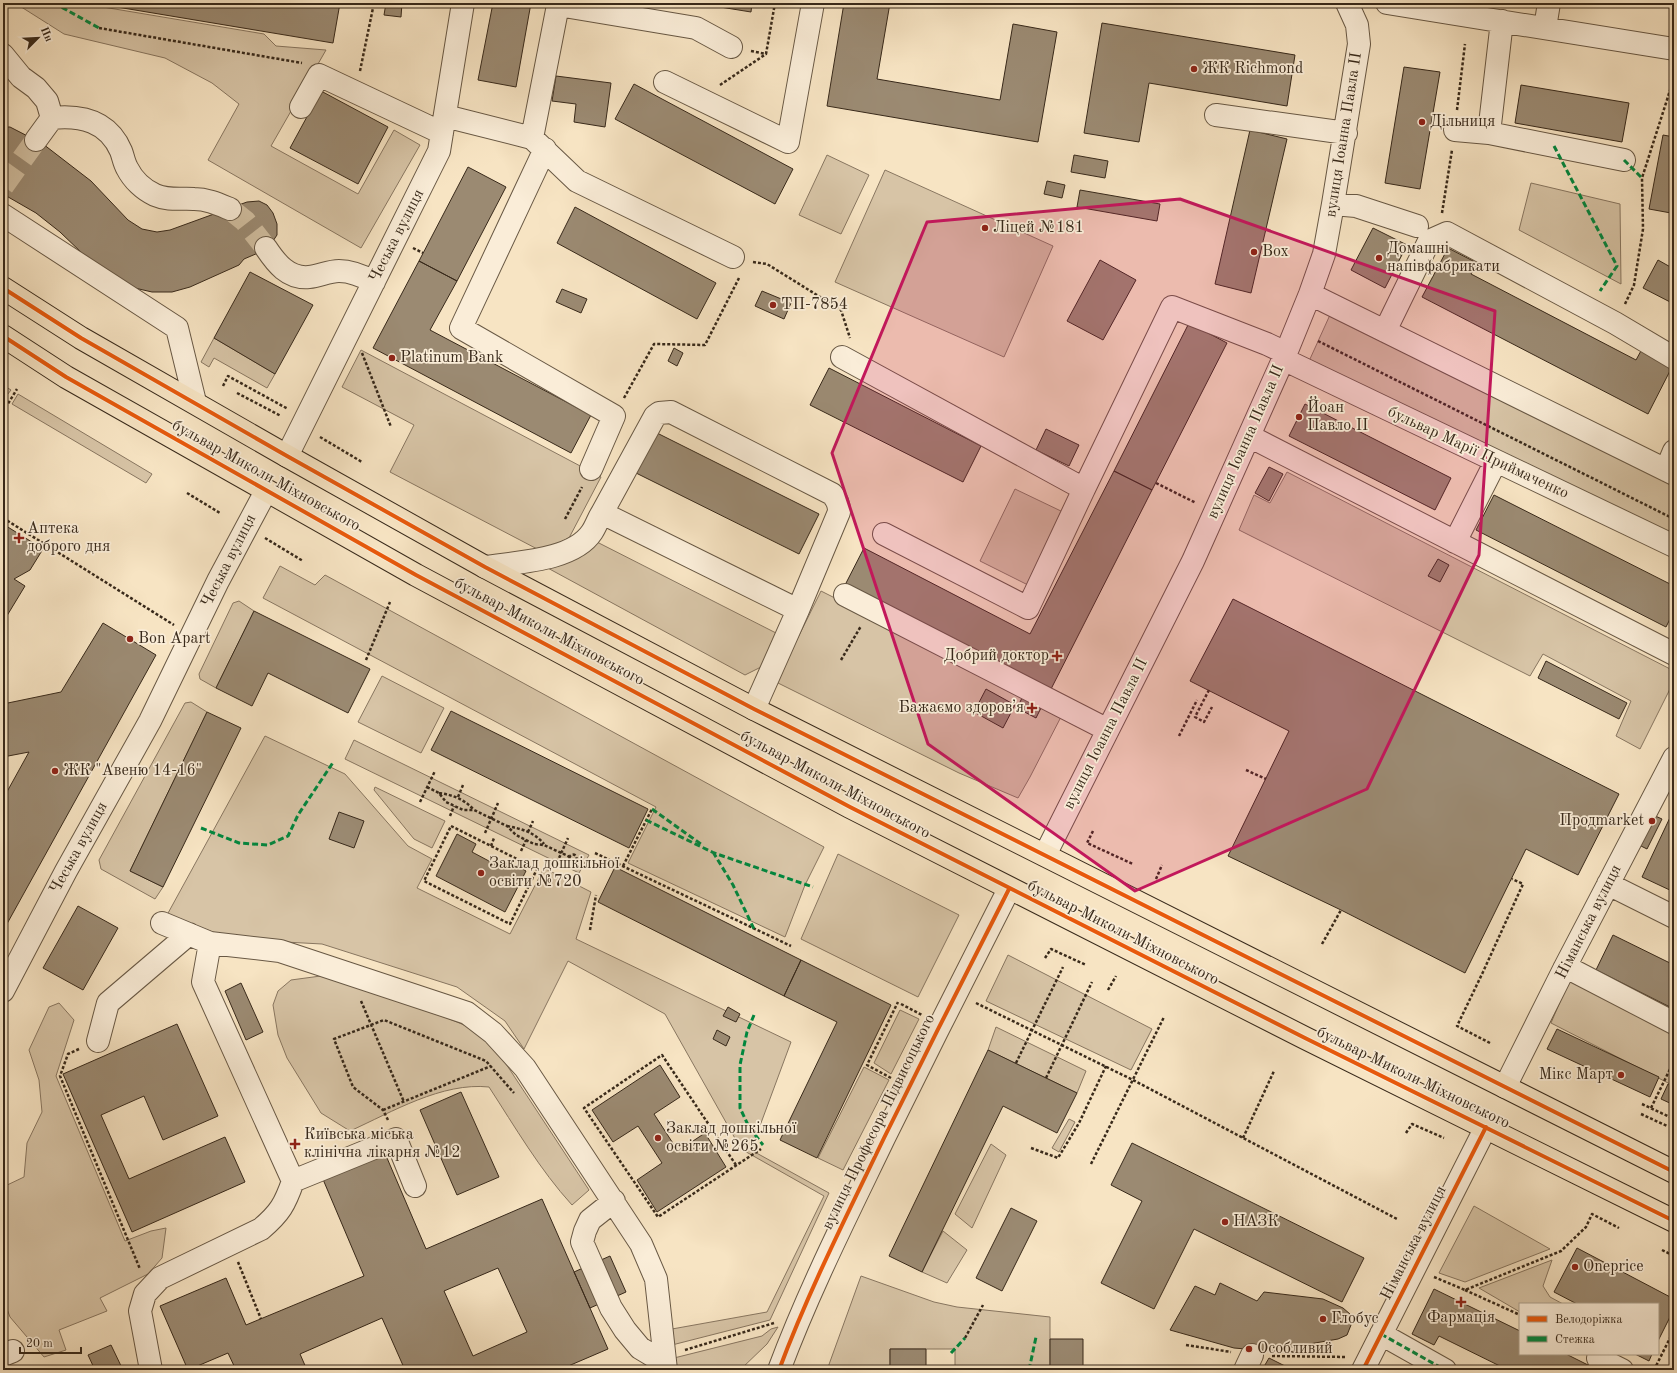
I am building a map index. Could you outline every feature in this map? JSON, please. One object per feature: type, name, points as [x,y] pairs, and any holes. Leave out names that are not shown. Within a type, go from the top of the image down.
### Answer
[{"type":"highway","name":"бульвар Миколи Міхновського","points":[[3,288],[81,338],[195,402],[286,456],[486,567],[754,709],[1674,1172]]},
{"type":"highway","name":"бульвар Миколи Міхновського","points":[[3,336],[66,377],[266,491],[423,578],[843,803],[1009,889],[1674,1221]]},
{"type":"street","name":"Чеська вулиця","points":[[286,456],[439,151],[463,3]]},
{"type":"street","points":[[665,82],[788,142],[813,3]]},
{"type":"street","name":"вулиця Іоанна Павла II","points":[[1045,855],[1193,561],[1285,356],[1310,294],[1324,254],[1334,204],[1359,44],[1357,25],[1347,3]]},
{"type":"street","points":[[1387,3],[1674,49]]},
{"type":"street","points":[[1545,28],[1549,3]]},
{"type":"street","points":[[592,469],[614,416],[461,328],[539,143],[558,5],[696,28],[731,47]]},
{"type":"street","points":[[1489,133],[1502,21]]},
{"type":"street","points":[[3,55],[21,77],[36,88],[47,101],[52,118]]},
{"type":"street","points":[[301,107],[320,75],[356,93],[444,125],[539,143],[577,181],[740,259]]},
{"type":"street","points":[[1216,115],[1346,133]]},
{"type":"street","points":[[52,118],[75,117],[86,119],[107,131],[120,149],[126,168],[138,184],[155,195],[173,200],[195,199],[207,201],[230,209]]},
{"type":"street","points":[[36,140],[52,118]]},
{"type":"street","points":[[1453,139],[1489,133],[1624,160]]},
{"type":"street","points":[[1334,204],[1356,206],[1417,226]]},
{"type":"street","points":[[3,215],[177,328],[195,402]]},
{"type":"street","points":[[1385,331],[1429,241],[1447,233],[1615,323],[1674,358]]},
{"type":"street","points":[[266,248],[281,268],[295,276],[309,277],[324,272],[340,270],[357,273],[374,282]]},
{"type":"street","points":[[1310,294],[1385,331],[1671,465]]},
{"type":"street","name":"бульвар Марії Приймаченко","points":[[1084,488],[1172,307],[1267,344],[1285,356],[1496,461],[1674,546]]},
{"type":"street","points":[[850,362],[1084,488],[1028,608],[884,534]]},
{"type":"street","points":[[486,567],[553,556],[572,549],[591,533],[655,416],[659,413],[671,412],[832,494],[839,505],[839,512],[754,709]]},
{"type":"street","points":[[1249,436],[1674,654]]},
{"type":"street","points":[[1455,542],[1496,461]]},
{"type":"street","name":"Чеська вулиця","points":[[3,991],[66,870],[150,721],[240,538],[266,491]]},
{"type":"street","points":[[602,513],[798,610]]},
{"type":"street","points":[[845,595],[1108,730]]},
{"type":"street","name":"Німанська вулиця","points":[[1506,1087],[1564,968],[1674,758]]},
{"type":"street","points":[[1608,884],[1674,917]]},
{"type":"street","name":"вулиця Професора Підвисоцького","points":[[779,1370],[800,1316],[854,1200],[1009,889]]},
{"type":"street","points":[[162,923],[210,943],[280,951],[351,974],[467,1013],[493,1033],[525,1068],[641,1244],[656,1279],[666,1367]]},
{"type":"street","points":[[98,1040],[108,1003],[189,934]]},
{"type":"street","points":[[151,1370],[140,1312],[145,1294],[160,1278],[261,1229],[274,1218],[285,1203],[293,1181],[203,982],[210,943]]},
{"type":"street","points":[[1564,968],[1570,969],[1674,1022]]},
{"type":"street","name":"Німанська вулиця","points":[[1366,1364],[1486,1127]]},
{"type":"street","points":[[293,1181],[396,1139],[415,1186]]},
{"type":"street","points":[[614,1201],[590,1220],[585,1230],[582,1242],[611,1308],[624,1330],[640,1348],[666,1367]]},
{"type":"street","points":[[1381,1334],[1445,1370]]},
{"type":"street","points":[[1598,1358],[1622,1370]]},
{"type":"path","points":[[356,93],[374,3]]},
{"type":"path","points":[[700,99],[766,54],[775,3]]},
{"type":"path","points":[[99,28],[302,63]]},
{"type":"path","points":[[1442,213],[1465,44]]},
{"type":"path","points":[[731,47],[766,54]]},
{"type":"path","points":[[1622,310],[1634,285],[1643,229],[1642,178],[1674,80]]},
{"type":"path","points":[[614,416],[654,344],[705,345],[740,259],[767,264],[841,310],[850,362]]},
{"type":"path","points":[[351,326],[390,428]]},
{"type":"path","points":[[1318,341],[1674,519]]},
{"type":"path","points":[[222,386],[228,376],[305,418]]},
{"type":"path","points":[[3,412],[18,389]]},
{"type":"path","points":[[237,392],[281,416]]},
{"type":"path","points":[[319,437],[362,462]]},
{"type":"path","points":[[565,519],[592,469]]},
{"type":"path","points":[[1156,483],[1196,503]]},
{"type":"path","points":[[187,493],[220,513]]},
{"type":"path","points":[[3,518],[191,636]]},
{"type":"path","points":[[264,538],[302,560]]},
{"type":"path","points":[[366,660],[390,602]]},
{"type":"path","points":[[841,660],[871,608]]},
{"type":"path","points":[[1209,690],[1195,717],[1204,722],[1212,707]]},
{"type":"path","points":[[1180,736],[1197,700]]},
{"type":"path","points":[[1246,770],[1266,779]]},
{"type":"path","points":[[420,802],[435,771]]},
{"type":"path","points":[[458,797],[463,785]]},
{"type":"path","points":[[427,787],[458,797],[474,810],[507,826],[516,835],[534,844],[544,845],[570,857]]},
{"type":"path","points":[[439,792],[446,802],[463,810],[474,810]]},
{"type":"path","points":[[485,833],[498,803]]},
{"type":"path","points":[[450,816],[454,806]]},
{"type":"path","points":[[623,866],[652,808]]},
{"type":"path","points":[[528,832],[533,821]]},
{"type":"path","points":[[451,826],[491,846],[537,869],[510,924],[424,881],[451,826]]},
{"type":"path","points":[[507,826],[521,828],[537,836],[544,845]]},
{"type":"path","points":[[1093,831],[1087,843],[1133,864]]},
{"type":"path","points":[[491,846],[494,838]]},
{"type":"path","points":[[555,867],[568,838]]},
{"type":"path","points":[[521,851],[526,840]]},
{"type":"path","points":[[595,853],[791,946]]},
{"type":"path","points":[[1156,879],[1162,865]]},
{"type":"path","points":[[1490,1043],[1457,1026],[1523,884],[1512,879]]},
{"type":"path","points":[[590,930],[596,895]]},
{"type":"path","points":[[1322,944],[1341,910]]},
{"type":"path","points":[[1045,958],[1051,948],[1086,965]]},
{"type":"path","points":[[1016,1063],[1063,967]]},
{"type":"path","points":[[351,974],[404,1102]]},
{"type":"path","points":[[1108,990],[1116,976]]},
{"type":"path","points":[[1046,1078],[1092,982]]},
{"type":"path","points":[[974,1002],[1106,1066],[1397,1219]]},
{"type":"path","points":[[893,1079],[867,1065],[900,1003],[924,1016]]},
{"type":"path","points":[[1091,1164],[1164,1017]]},
{"type":"path","points":[[491,1066],[384,1110],[353,1086],[334,1039],[384,1020],[486,1061],[491,1066],[516,1094]]},
{"type":"path","points":[[98,1040],[68,1054],[60,1076],[149,1289]]},
{"type":"path","points":[[736,1165],[662,1055],[584,1108],[658,1217],[761,1149]]},
{"type":"path","points":[[1651,1108],[1674,1061]]},
{"type":"path","points":[[1031,1148],[1058,1158],[1079,1123],[1106,1066]]},
{"type":"path","points":[[1243,1138],[1274,1072]]},
{"type":"path","points":[[1642,1104],[1674,1119]]},
{"type":"path","points":[[1641,1114],[1667,1126]]},
{"type":"path","points":[[1406,1133],[1412,1124],[1444,1138]]},
{"type":"path","points":[[1465,1290],[1562,1251],[1586,1227],[1592,1214],[1618,1228]]},
{"type":"path","points":[[230,1244],[261,1319]]},
{"type":"path","points":[[1662,1250],[1674,1256]]},
{"type":"path","points":[[1431,1276],[1519,1315]]},
{"type":"path","points":[[965,1338],[983,1305]]},
{"type":"path","points":[[704,1344],[800,1316]]},
{"type":"path","points":[[1654,1370],[1674,1330]]},
{"type":"path","points":[[1186,1344],[1248,1363],[1366,1364]]},
{"type":"highlighted area","points":[[1180,199],[1495,311],[1479,555],[1367,789],[1135,891],[928,744],[832,453],[927,222]]},
{"type":"shaded area","points":[[15,3],[98,3],[97,6],[264,34],[276,46],[326,50],[271,146],[358,194],[394,130],[420,145],[361,248],[208,160],[239,104],[212,83],[165,58],[64,34]]},
{"type":"shaded area","points":[[827,155],[869,175],[841,234],[799,215]]},
{"type":"shaded area","points":[[885,170],[1053,246],[1004,357],[835,282]]},
{"type":"shaded area","points":[[1531,183],[1620,204],[1621,284],[1519,230]]},
{"type":"shaded area","points":[[1334,306],[1674,474],[1674,546],[1305,370]]},
{"type":"shaded area","points":[[214,338],[275,374],[267,388],[214,358],[209,367],[201,362]]},
{"type":"shaded area","points":[[361,350],[601,477],[569,538],[541,551],[390,472],[414,425],[342,387]]},
{"type":"shaded area","points":[[3,385],[11,390],[4,399],[3,398]]},
{"type":"shaded area","points":[[18,394],[152,474],[146,483],[12,404]]},
{"type":"shaded area","points":[[1287,472],[1674,671],[1674,681],[1640,749],[1616,736],[1631,701],[1543,654],[1530,676],[1239,530],[1254,495],[1270,503]]},
{"type":"shaded area","points":[[1015,489],[1063,512],[1028,585],[980,561]]},
{"type":"shaded area","points":[[593,540],[776,633],[761,667],[745,675],[544,566]]},
{"type":"shaded area","points":[[280,566],[315,585],[325,575],[824,847],[805,885],[785,937],[628,863],[656,807],[263,598]]},
{"type":"shaded area","points":[[821,591],[1063,713],[1018,798],[959,773],[776,682]]},
{"type":"shaded area","points":[[239,601],[254,611],[216,688],[200,679],[199,674],[233,603]]},
{"type":"shaded area","points":[[382,676],[444,708],[421,753],[358,722]]},
{"type":"shaded area","points":[[191,702],[207,712],[130,871],[163,887],[155,899],[101,869],[99,860],[185,703]]},
{"type":"shaded area","points":[[265,736],[345,774],[408,846],[432,859],[417,888],[510,934],[544,868],[591,892],[576,939],[791,1042],[751,1150],[829,1193],[770,1320],[672,1345],[672,1329],[767,1312],[824,1196],[741,1149],[665,1014],[568,961],[524,1049],[505,1021],[457,987],[322,944],[285,942],[221,935],[167,915]]},
{"type":"shaded area","points":[[354,740],[589,855],[579,873],[345,759]]},
{"type":"shaded area","points":[[375,787],[445,821],[432,848],[414,839],[374,790]]},
{"type":"shaded area","points":[[838,854],[959,915],[918,997],[801,939]]},
{"type":"shaded area","points":[[1008,955],[1152,1029],[1131,1070],[986,1001]]},
{"type":"shaded area","points":[[328,975],[367,986],[487,1035],[589,1190],[572,1205],[560,1192],[539,1163],[489,1087],[453,1089],[435,1094],[400,1107],[350,1131],[321,1113],[287,1058],[278,1035],[273,1005],[278,991],[291,980]]},
{"type":"shaded area","points":[[1571,976],[1674,1027],[1674,1086],[1551,1023]]},
{"type":"shaded area","points":[[59,1003],[74,1020],[56,1076],[125,1241],[151,1231],[166,1228],[162,1258],[148,1274],[100,1298],[107,1311],[59,1330],[66,1350],[44,1357],[10,1317],[3,1298],[3,1187],[24,1177],[27,1143],[42,1112],[39,1080],[29,1050],[49,1007]]},
{"type":"shaded area","points":[[900,1010],[919,1019],[891,1074],[874,1063]]},
{"type":"shaded area","points":[[996,1027],[1086,1071],[1077,1093],[988,1050]]},
{"type":"shaded area","points":[[864,1067],[889,1080],[843,1170],[818,1158]]},
{"type":"shaded area","points":[[1069,1119],[1075,1122],[1059,1152],[1052,1148]]},
{"type":"shaded area","points":[[991,1144],[1006,1155],[972,1228],[955,1214]]},
{"type":"shaded area","points":[[1474,1206],[1550,1249],[1465,1282],[1439,1273]]},
{"type":"shaded area","points":[[943,1231],[967,1250],[947,1283],[922,1272]]},
{"type":"shaded area","points":[[1552,1260],[1543,1286],[1550,1297],[1561,1303],[1519,1303],[1519,1311],[1479,1288]]},
{"type":"shaded area","points":[[861,1276],[934,1302],[957,1307],[1050,1317],[1050,1370],[955,1370],[955,1349],[890,1349],[890,1370],[827,1370]]},
{"type":"shaded area","points":[[778,1327],[767,1344],[740,1370],[671,1370],[670,1359],[762,1336],[771,1329]]},
{"type":"building","points":[[99,3],[340,3],[333,43]]},
{"type":"building","points":[[386,3],[402,3],[401,17],[384,15]]},
{"type":"building","points":[[493,3],[531,3],[516,87],[478,80]]},
{"type":"building","points":[[715,3],[752,3],[751,12],[714,6]]},
{"type":"building","points":[[844,3],[890,3],[877,79],[1000,100],[1013,24],[1057,32],[1038,142],[827,106]]},
{"type":"building","name":"ЖК Richmond","points":[[1102,23],[1295,55],[1287,106],[1149,83],[1139,142],[1084,133]]},
{"type":"building","points":[[1404,67],[1440,72],[1420,189],[1385,183]]},
{"type":"building","points":[[556,76],[611,83],[605,127],[574,122],[576,104],[552,101]]},
{"type":"building","points":[[634,84],[793,169],[775,204],[615,119]]},
{"type":"building","points":[[1521,85],[1629,103],[1622,142],[1515,123]]},
{"type":"building","points":[[321,91],[388,127],[358,184],[290,148]]},
{"type":"building","points":[[3,127],[10,127],[43,144],[91,181],[128,220],[142,229],[157,232],[170,230],[247,202],[259,201],[267,205],[273,213],[277,224],[277,235],[271,244],[258,253],[244,259],[239,265],[190,287],[172,292],[152,292],[126,286],[84,255],[60,232],[36,213],[3,194]]},
{"type":"building","points":[[1250,130],[1287,139],[1251,293],[1215,284]]},
{"type":"building","points":[[1663,135],[1674,137],[1674,198],[1671,213],[1649,209]]},
{"type":"building","points":[[1074,155],[1108,161],[1105,178],[1071,172]]},
{"type":"building","points":[[468,167],[506,187],[457,281],[419,261]]},
{"type":"building","points":[[1047,181],[1065,185],[1062,198],[1044,194]]},
{"type":"building","points":[[1080,190],[1160,204],[1157,221],[1077,207]]},
{"type":"building","points":[[575,207],[716,283],[697,319],[557,243]]},
{"type":"building","name":"Домашні напівфабрикати","points":[[1373,228],[1407,245],[1385,288],[1351,270]]},
{"type":"building","points":[[1448,248],[1477,263],[1471,274],[1636,360],[1642,349],[1673,365],[1648,414],[1422,297]]},
{"type":"building","points":[[1100,260],[1136,280],[1103,340],[1067,321]]},
{"type":"building","points":[[1658,260],[1674,269],[1674,304],[1643,288]]},
{"type":"building","points":[[419,261],[457,281],[430,330],[591,415],[571,453],[373,348]]},
{"type":"building","points":[[250,272],[313,305],[275,374],[214,338]]},
{"type":"building","points":[[562,289],[587,299],[581,313],[556,302]]},
{"type":"building","name":"ТП-7854","points":[[762,291],[791,303],[784,319],[755,306]]},
{"type":"building","points":[[1189,323],[1227,343],[1152,490],[1114,471]]},
{"type":"building","points":[[674,348],[683,353],[677,366],[668,361]]},
{"type":"building","points":[[829,368],[981,446],[963,482],[810,405]]},
{"type":"building","points":[[1305,404],[1451,478],[1435,510],[1289,436]]},
{"type":"building","points":[[1046,429],[1079,445],[1069,466],[1036,450]]},
{"type":"building","points":[[651,430],[819,514],[799,554],[632,471]]},
{"type":"building","points":[[1269,467],[1283,474],[1269,501],[1255,493]]},
{"type":"building","points":[[1114,471],[1152,490],[1049,693],[844,587],[864,548],[1030,634]]},
{"type":"building","points":[[1494,495],[1674,586],[1674,611],[1666,627],[1476,530]]},
{"type":"building","points":[[3,524],[43,549],[30,570],[14,579],[25,586],[5,619],[3,618]]},
{"type":"building","points":[[1438,559],[1449,565],[1440,582],[1428,576]]},
{"type":"building","points":[[1233,599],[1619,794],[1578,875],[1526,849],[1465,973],[1341,910],[1228,856],[1289,731],[1190,681]]},
{"type":"building","points":[[254,611],[370,669],[348,713],[268,673],[252,706],[216,688]]},
{"type":"building","name":"ЖК \"Авеню 14-16\"","points":[[103,623],[156,655],[3,931],[3,799],[29,752],[3,757],[3,704],[61,692]]},
{"type":"building","points":[[1546,661],[1627,703],[1619,719],[1538,678]]},
{"type":"building","points":[[986,689],[1015,705],[1003,728],[974,712]]},
{"type":"building","points":[[1023,696],[1042,706],[1036,718],[1017,708]]},
{"type":"building","points":[[451,711],[648,809],[629,848],[431,750]]},
{"type":"building","points":[[207,712],[241,728],[163,887],[130,871]]},
{"type":"building","points":[[1674,809],[1674,892],[1642,877]]},
{"type":"building","points":[[339,812],[364,821],[354,848],[329,839]]},
{"type":"building","points":[[1653,815],[1662,819],[1647,849],[1637,844]]},
{"type":"building","name":"Заклад дошкільної освіти №720","points":[[457,834],[476,844],[472,852],[504,869],[508,861],[526,871],[505,912],[436,876]]},
{"type":"building","points":[[615,867],[801,960],[784,996],[598,902]]},
{"type":"building","points":[[78,906],[118,928],[83,990],[43,968]]},
{"type":"building","points":[[1613,935],[1674,965],[1674,1009],[1596,970]]},
{"type":"building","points":[[801,960],[891,1005],[817,1158],[780,1140],[837,1022],[784,996]]},
{"type":"building","points":[[241,983],[263,1032],[246,1040],[225,991]]},
{"type":"building","points":[[728,1007],[740,1014],[736,1022],[723,1016]]},
{"type":"building","points":[[177,1024],[218,1116],[163,1140],[144,1096],[101,1115],[129,1179],[225,1137],[245,1182],[132,1232],[63,1074]]},
{"type":"building","points":[[1557,1029],[1659,1077],[1650,1097],[1547,1049]]},
{"type":"building","points":[[717,1030],[730,1037],[726,1046],[713,1039]]},
{"type":"building","points":[[988,1050],[1077,1093],[1057,1133],[1003,1106],[922,1272],[889,1256]]},
{"type":"building","name":"Заклад дошкільної освіти №265","points":[[660,1065],[680,1097],[654,1114],[678,1151],[705,1133],[726,1167],[657,1212],[637,1180],[662,1163],[638,1126],[613,1142],[592,1110]]},
{"type":"building","points":[[1668,1084],[1674,1086],[1674,1105],[1661,1099]]},
{"type":"building","points":[[461,1092],[499,1177],[457,1195],[420,1110]]},
{"type":"building","points":[[1132,1143],[1364,1258],[1342,1302],[1194,1229],[1154,1309],[1101,1283],[1142,1201],[1111,1185]]},
{"type":"building","points":[[384,1151],[426,1249],[542,1199],[608,1349],[559,1370],[405,1370],[382,1318],[300,1354],[307,1370],[236,1370],[228,1353],[188,1370],[160,1306],[226,1278],[246,1325],[364,1276],[322,1177]],"holes":[[[498,1268],[527,1332],[473,1356],[444,1291]]]},
{"type":"building","points":[[1011,1208],[1037,1221],[1002,1291],[976,1278]]},
{"type":"building","points":[[1577,1248],[1674,1299],[1674,1309],[1659,1339],[1659,1303],[1575,1303],[1554,1292]]},
{"type":"building","points":[[610,1256],[626,1292],[590,1308],[574,1272]]},
{"type":"building","points":[[1220,1283],[1257,1301],[1264,1292],[1323,1299],[1343,1308],[1350,1314],[1351,1325],[1347,1335],[1338,1339],[1269,1351],[1234,1348],[1170,1330],[1195,1286],[1215,1295]]},
{"type":"building","points":[[1434,1289],[1519,1331],[1519,1355],[1568,1355],[1598,1370],[1508,1370],[1439,1336],[1434,1345],[1412,1334]]},
{"type":"building","points":[[3,1334],[7,1344],[3,1345]]},
{"type":"building","points":[[1050,1339],[1083,1339],[1083,1370],[1050,1370]]},
{"type":"building","points":[[111,1345],[123,1370],[95,1370],[88,1355]]},
{"type":"building","points":[[890,1349],[926,1349],[926,1370],[890,1370]]},
{"type":"building","points":[[1637,1355],[1652,1355],[1649,1361]]},
{"type":"building","points":[[1269,1358],[1293,1370],[1262,1370]]},
{"type":"tunnel","points":[[3,186],[36,140]]},
{"type":"tunnel","points":[[230,209],[245,221],[266,248]]},
{"type":"marked path","points":[[54,3],[99,28]]},
{"type":"marked path","points":[[1554,146],[1617,266],[1600,291]]},
{"type":"marked path","points":[[1624,160],[1642,178]]},
{"type":"marked path","points":[[201,828],[239,843],[268,845],[288,836],[298,815],[334,761]]},
{"type":"marked path","points":[[652,809],[701,844]]},
{"type":"marked path","points":[[646,820],[714,853],[813,887]]},
{"type":"marked path","points":[[713,852],[733,885],[754,929]]},
{"type":"marked path","points":[[754,1015],[747,1032],[740,1065],[740,1108],[749,1127],[763,1145]]},
{"type":"marked path","points":[[1381,1334],[1445,1370]]},
{"type":"marked path","points":[[1029,1370],[1036,1337]]},
{"type":"marked path","points":[[951,1353],[965,1338]]},
{"type":"cycle path","points":[[3,288],[81,338],[485,567],[754,709],[1674,1172]]},
{"type":"cycle path","points":[[3,336],[66,377],[416,575],[850,807],[1305,1038],[1674,1221]]},
{"type":"cycle path","points":[[779,1370],[803,1311],[842,1224],[1009,889]]},
{"type":"cycle path","points":[[1363,1370],[1486,1127]]},
{"type":"place","name":"ЖК Richmond","points":[[1194,69]]},
{"type":"place","name":"Дільниця","points":[[1422,122]]},
{"type":"place","name":"Ліцей №181","points":[[985,228]]},
{"type":"place","name":"Box","points":[[1254,252]]},
{"type":"place","name":"Домашні напівфабрикати","points":[[1379,258]]},
{"type":"place","name":"ТП-7854","points":[[773,305]]},
{"type":"place","name":"Platinum Bank","points":[[392,358]]},
{"type":"place","name":"Йоан Павло II","points":[[1299,417]]},
{"type":"place","name":"Аптека доброго дня","points":[[19,538]]},
{"type":"place","name":"Bon Apart","points":[[130,639]]},
{"type":"place","name":"Добрий доктор","points":[[1057,656]]},
{"type":"place","name":"Бажаємо здоровʼя","points":[[1032,708]]},
{"type":"place","name":"ЖК \"Авеню 14-16\"","points":[[55,771]]},
{"type":"place","name":"Продmarket","points":[[1652,821]]},
{"type":"place","name":"Заклад дошкільної освіти №720","points":[[481,873]]},
{"type":"place","name":"Мікс Март","points":[[1621,1075]]},
{"type":"place","name":"Заклад дошкільної освіти №265","points":[[658,1138]]},
{"type":"place","name":"Київська міська клінічна лікарня №12","points":[[295,1144]]},
{"type":"place","name":"НАЗК","points":[[1225,1222]]},
{"type":"place","name":"Oneprice","points":[[1575,1267]]},
{"type":"place","name":"Фармація","points":[[1461,1302]]},
{"type":"place","name":"Глобус","points":[[1323,1319]]},
{"type":"place","name":"Особливий","points":[[1249,1349]]}]
